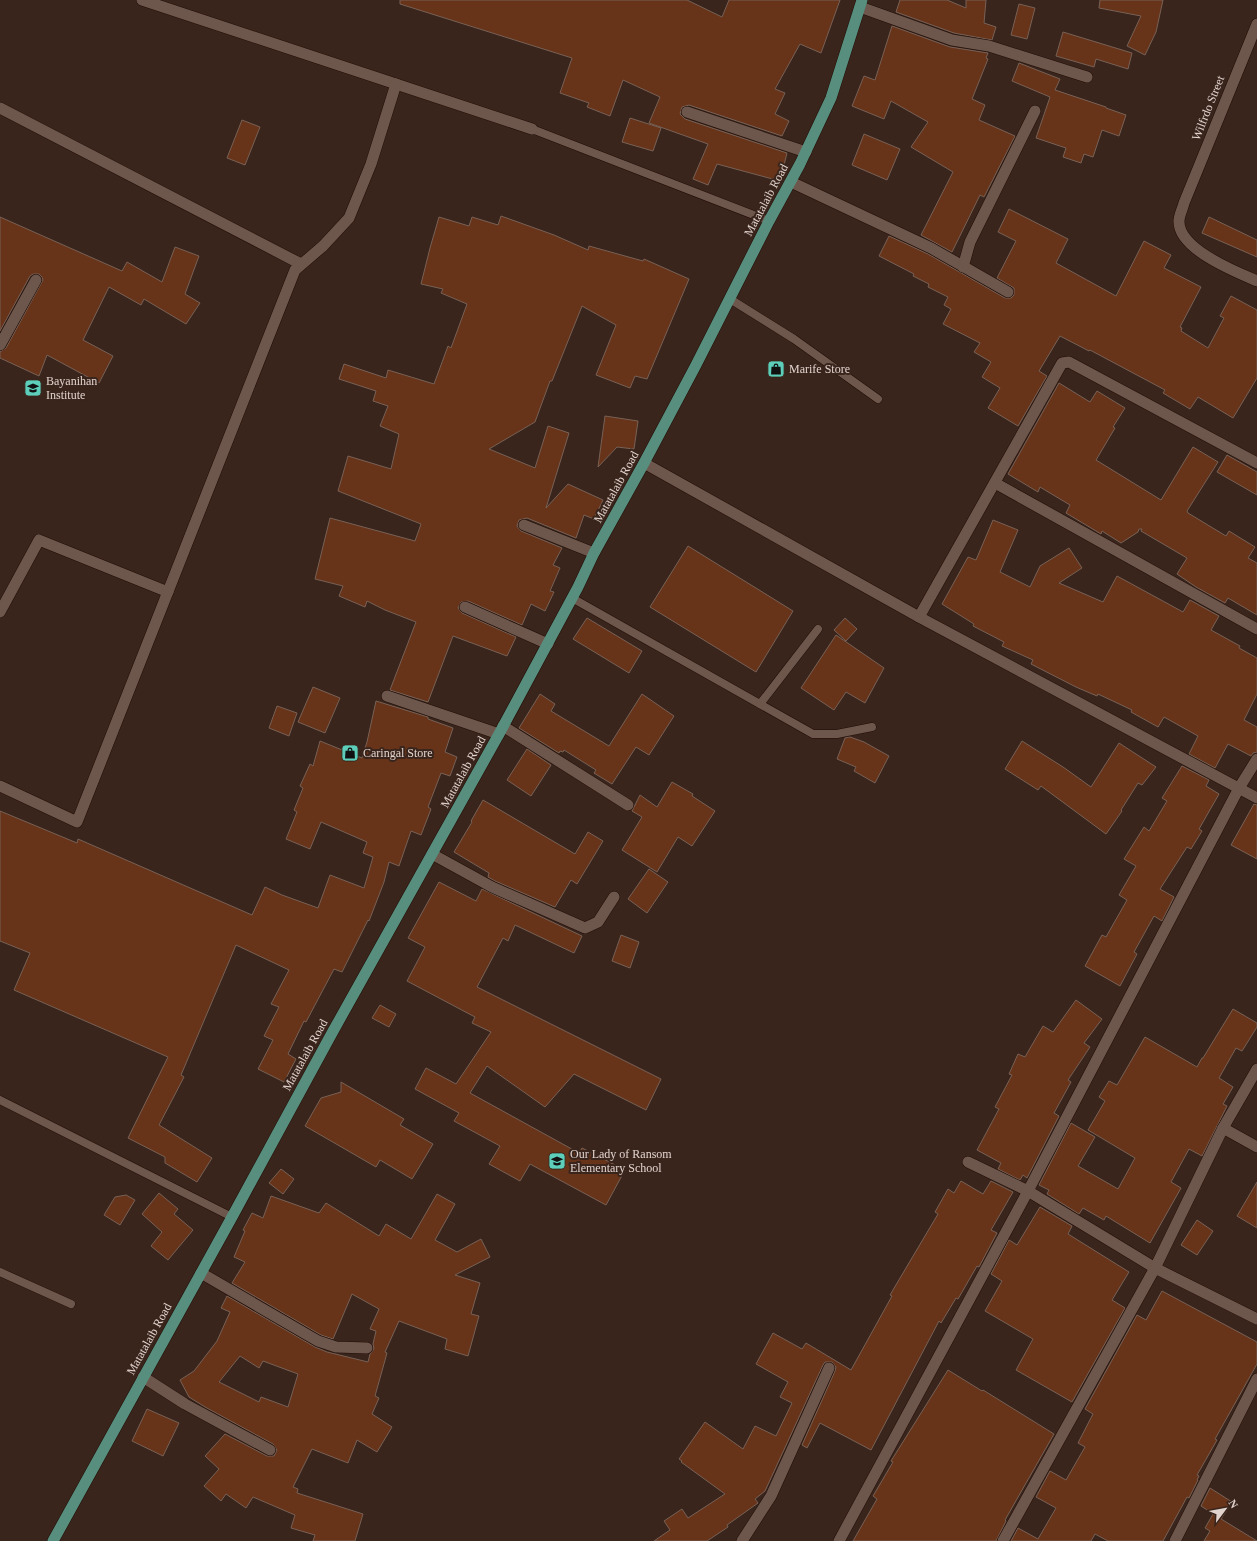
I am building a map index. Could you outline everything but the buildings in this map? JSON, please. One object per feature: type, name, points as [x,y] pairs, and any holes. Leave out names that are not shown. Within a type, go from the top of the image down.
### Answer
[{"type":"main road","name":"Matatalaib Road","points":[[52,1541],[501,730],[548,644],[594,553],[644,463],[730,299],[769,220],[806,152],[831,98],[861,3]]},
{"type":"street","points":[[142,0],[532,129]]},
{"type":"street","points":[[861,3],[952,40],[989,46],[1087,77]]},
{"type":"street","name":"Wilfrdo Street","points":[[1257,24],[1184,203],[1179,221],[1182,232],[1190,244],[1232,271],[1257,281]]},
{"type":"street","points":[[0,786],[76,822],[295,270],[323,246],[349,218],[371,164],[396,84]]},
{"type":"street","points":[[0,108],[301,264]]},
{"type":"street","points":[[963,266],[970,242],[1035,110]]},
{"type":"street","points":[[687,112],[806,152]]},
{"type":"street","points":[[791,182],[931,248],[1008,292]]},
{"type":"street","points":[[0,345],[36,280]]},
{"type":"street","points":[[919,617],[996,483],[1060,364],[1064,362],[1069,362],[1257,463]]},
{"type":"street","points":[[644,463],[919,617],[1257,798]]},
{"type":"street","points":[[996,483],[1257,629]]},
{"type":"street","points":[[524,525],[594,553]]},
{"type":"street","points":[[0,612],[39,540],[168,592]]},
{"type":"street","points":[[465,607],[548,644]]},
{"type":"street","points":[[387,696],[501,730],[628,805]]},
{"type":"street","points":[[839,1541],[1028,1191],[1239,788],[1257,759]]},
{"type":"street","points":[[432,854],[492,887],[585,928],[598,922],[614,897]]},
{"type":"street","points":[[1003,1541],[1155,1268],[1224,1128],[1257,1069]]},
{"type":"street","points":[[1224,1128],[1257,1147]]},
{"type":"street","points":[[968,1162],[1028,1191],[1155,1268],[1257,1319]]},
{"type":"street","points":[[201,1273],[318,1341],[336,1347],[367,1348]]},
{"type":"street","points":[[742,1541],[771,1496],[829,1368]]},
{"type":"street","points":[[143,1377],[185,1404],[270,1450]]},
{"type":"street","points":[[1175,1541],[1257,1379]]},
{"type":"lane","points":[[532,129],[769,220]]},
{"type":"lane","points":[[730,299],[794,339],[878,399]]},
{"type":"lane","points":[[572,598],[813,734],[837,734],[872,726]]},
{"type":"lane","points":[[760,704],[818,629]]},
{"type":"lane","points":[[0,1100],[232,1218]]},
{"type":"lane","points":[[0,1272],[71,1304]]},
{"type":"place","name":"Marife Store","points":[[776,369]]},
{"type":"place","name":"Bayanihan Institute","points":[[33,388]]},
{"type":"place","name":"Caringal Store","points":[[350,753]]},
{"type":"place","name":"Our Lady of Ransom Elementary School","points":[[557,1161]]}]
